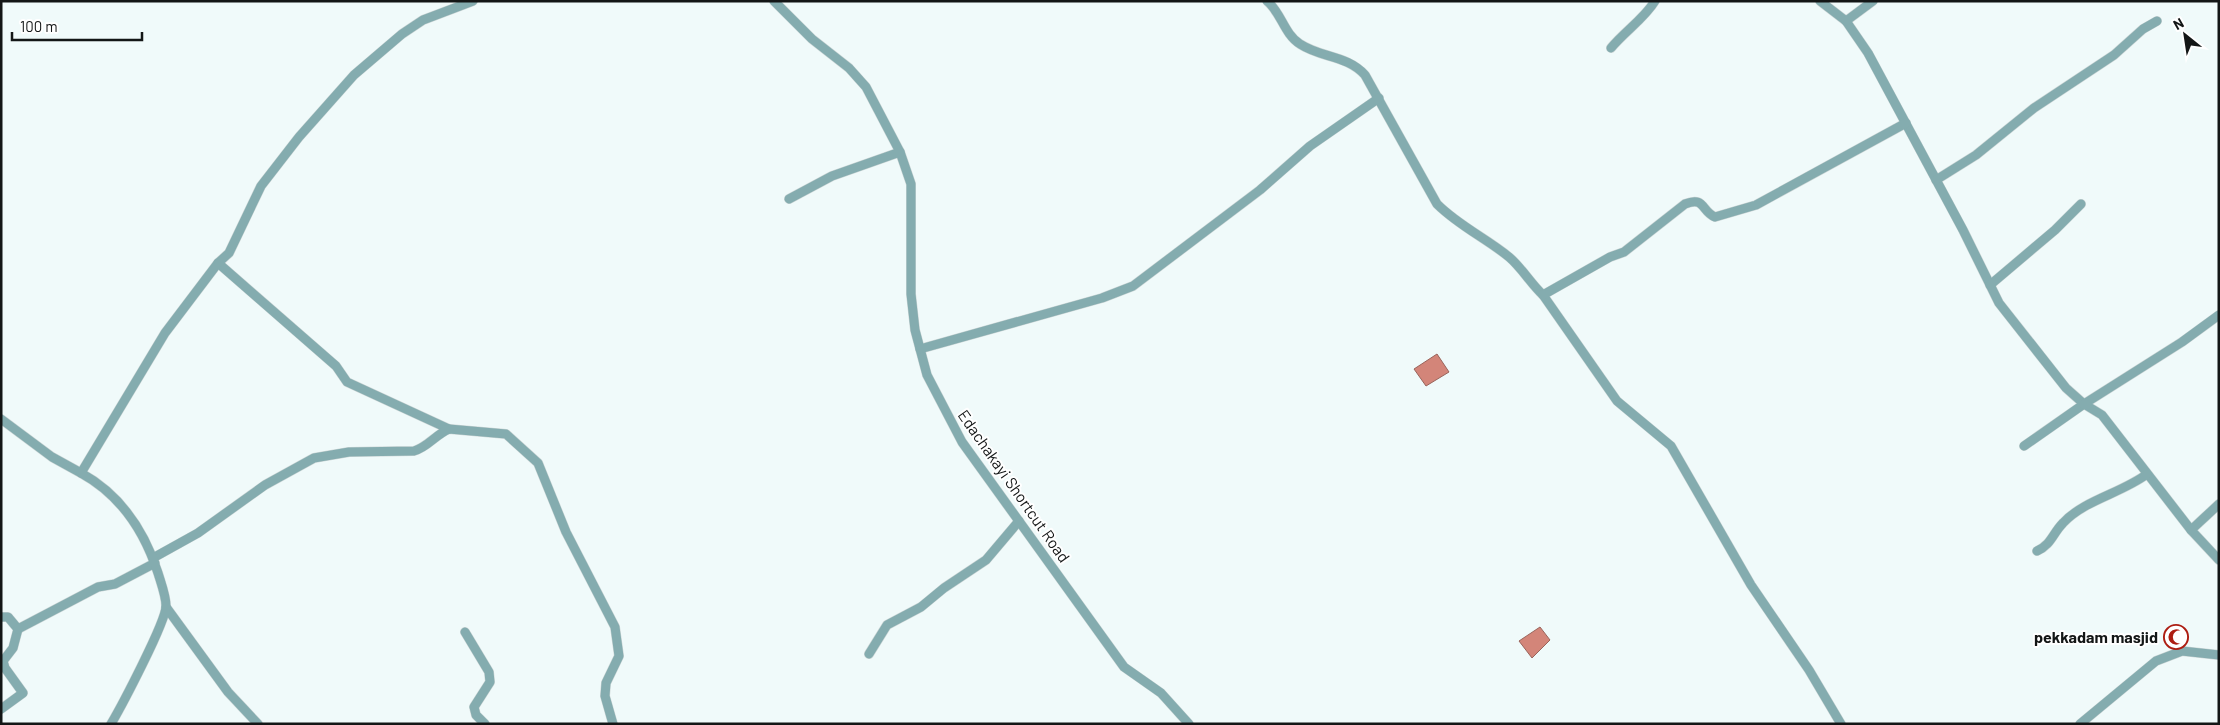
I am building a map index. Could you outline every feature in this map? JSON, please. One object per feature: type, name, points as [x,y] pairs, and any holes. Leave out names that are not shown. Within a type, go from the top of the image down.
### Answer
[{"type":"street","points":[[81,474],[164,333],[218,263],[229,253],[262,186],[299,138],[354,75],[402,34],[424,20],[473,1]]},
{"type":"street","name":"Edachakayi Shortcut Road","points":[[774,1],[812,39],[849,68],[866,87],[900,152],[912,184],[911,294],[920,349],[927,376],[962,442],[1124,667],[1161,693],[1189,724]]},
{"type":"street","points":[[1267,1],[1300,44],[1357,66],[1372,84],[1437,204],[1450,217],[1511,258],[1531,284],[1543,295],[1618,401],[1671,446],[1751,585],[1809,670],[1841,724]]},
{"type":"street","points":[[1612,48],[1624,33],[1650,10],[1656,1]]},
{"type":"street","points":[[1820,1],[1846,21],[1868,53],[1880,79],[1936,180],[1999,304],[2043,362],[2066,388],[2084,404],[2102,415],[2191,530],[2219,560]]},
{"type":"street","points":[[1846,21],[1873,1]]},
{"type":"street","points":[[1936,180],[1969,160],[2034,108],[2114,56],[2143,29],[2157,21]]},
{"type":"street","points":[[920,349],[1102,298],[1133,286],[1260,190],[1310,146],[1379,98]]},
{"type":"street","points":[[1543,295],[1610,257],[1624,252],[1685,204],[1693,201],[1704,205],[1710,214],[1715,217],[1756,206],[1906,123]]},
{"type":"street","points":[[790,199],[832,176],[900,152]]},
{"type":"street","points":[[1990,285],[2055,230],[2081,204]]},
{"type":"street","points":[[218,263],[336,366],[347,382],[449,429],[506,434],[538,463],[566,532],[615,627],[619,656],[616,666],[606,683],[606,696],[613,724]]},
{"type":"street","points":[[2024,446],[2084,404],[2182,342],[2219,315]]},
{"type":"street","points":[[1,419],[52,457],[97,482],[119,500],[149,546],[166,607],[228,692],[258,724]]},
{"type":"street","points":[[1,709],[23,692],[5,668],[4,661],[12,648],[18,629],[98,586],[115,584],[198,533],[266,485],[314,458],[349,452],[414,451],[427,445],[440,433],[449,429]]},
{"type":"street","points":[[2037,551],[2046,547],[2063,523],[2074,513],[2138,481],[2147,474]]},
{"type":"street","points":[[2191,530],[2219,504]]},
{"type":"street","points":[[869,654],[887,625],[921,608],[944,588],[986,560],[1019,521]]},
{"type":"street","points":[[111,724],[128,694],[166,607]]},
{"type":"street","points":[[1,616],[8,617],[18,629]]},
{"type":"street","points":[[465,632],[489,672],[490,682],[474,708],[476,715],[485,724]]},
{"type":"street","points":[[2080,724],[2156,662],[2182,651],[2219,655]]},
{"type":"shaded area","points":[[1437,354],[1449,372],[1426,386],[1414,369]]},
{"type":"shaded area","points":[[1540,627],[1550,640],[1532,658],[1519,641]]},
{"type":"place","name":"pekkadam masjid","points":[[2176,637]]}]
